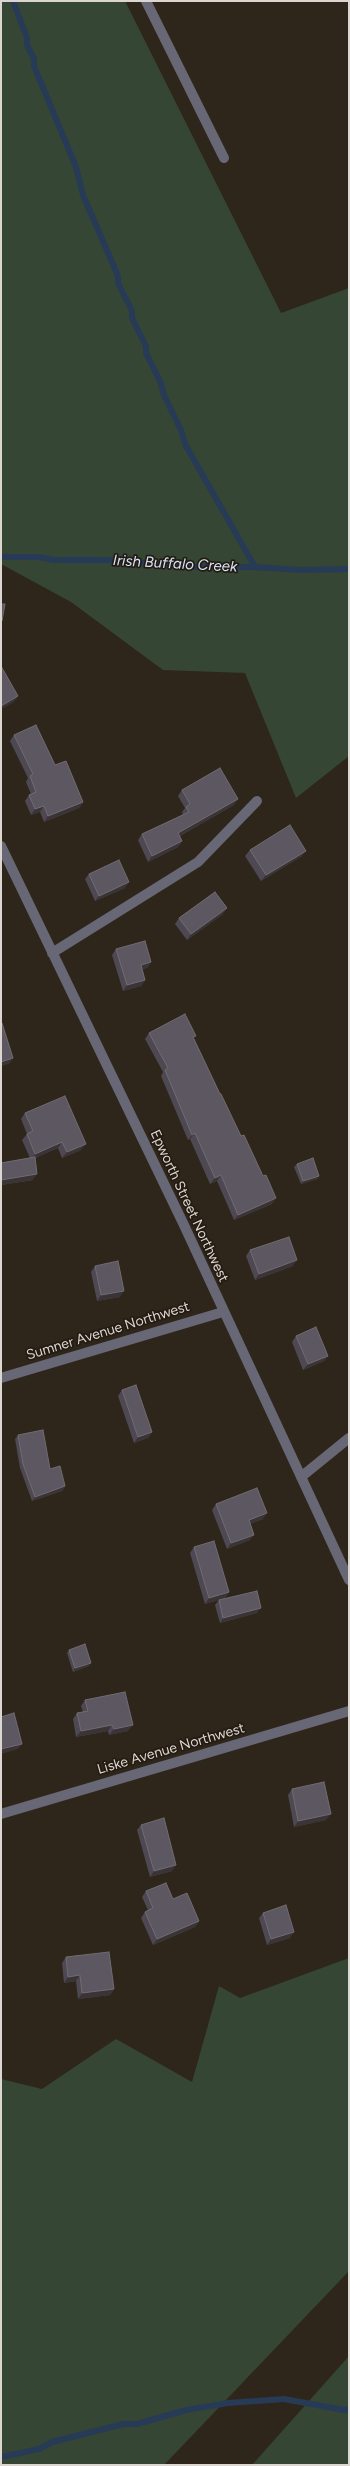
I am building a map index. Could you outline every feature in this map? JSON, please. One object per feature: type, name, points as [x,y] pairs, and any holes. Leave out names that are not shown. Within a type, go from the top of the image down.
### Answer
[{"type":"street","points":[[146,1],[224,158]]},
{"type":"street","points":[[52,953],[198,862],[257,801]]},
{"type":"street","name":"Epworth Street Northwest","points":[[1,846],[182,1223],[222,1312],[349,1580]]},
{"type":"street","name":"Sumner Avenue Northwest","points":[[1,1378],[222,1312]]},
{"type":"street","points":[[301,1477],[349,1438]]},
{"type":"street","name":"Liske Avenue Northwest","points":[[1,1814],[349,1711]]},
{"type":"green space","points":[[1,1],[125,1],[281,313],[349,288],[349,756],[296,798],[245,673],[163,670],[71,602],[1,564]]},
{"type":"green space","points":[[349,1958],[349,2271],[164,2465],[1,2465],[1,2079],[42,2089],[116,2039],[192,2082],[219,1986],[240,1998]]},
{"type":"green space","points":[[349,2356],[349,2465],[252,2465]]},
{"type":"building","points":[[1,604],[5,604],[2,621],[1,621]]},
{"type":"building","points":[[1,666],[18,696],[1,706]]},
{"type":"building","points":[[36,725],[55,765],[66,761],[83,802],[48,816],[44,806],[35,809],[29,795],[36,792],[30,776],[33,774],[14,735]]},
{"type":"building","points":[[220,768],[238,799],[178,833],[182,841],[152,856],[142,834],[189,812],[186,807],[190,804],[182,790]]},
{"type":"building","points":[[290,825],[306,851],[266,875],[250,850]]},
{"type":"building","points":[[119,860],[129,882],[99,896],[89,874]]},
{"type":"building","points":[[215,892],[227,908],[191,934],[179,918]]},
{"type":"building","points":[[145,941],[151,962],[141,965],[145,980],[127,985],[116,949]]},
{"type":"building","points":[[185,1014],[196,1036],[193,1037],[220,1094],[241,1136],[244,1135],[263,1176],[266,1175],[276,1198],[238,1215],[221,1175],[215,1178],[195,1133],[192,1135],[165,1070],[168,1068],[149,1033]]},
{"type":"building","points":[[1,1023],[13,1058],[1,1062]]},
{"type":"building","points":[[65,1096],[86,1144],[67,1152],[62,1142],[35,1154],[27,1134],[33,1131],[25,1113]]},
{"type":"building","points":[[35,1157],[37,1174],[1,1180],[1,1163]]},
{"type":"building","points":[[313,1158],[319,1176],[303,1181],[297,1164]]},
{"type":"building","points":[[289,1237],[297,1260],[259,1274],[250,1250]]},
{"type":"building","points":[[118,1261],[124,1291],[101,1295],[95,1266]]},
{"type":"building","points":[[316,1327],[328,1356],[308,1364],[296,1336]]},
{"type":"building","points":[[136,1385],[152,1432],[138,1437],[122,1390]]},
{"type":"building","points":[[43,1430],[50,1469],[60,1466],[65,1486],[35,1497],[23,1464],[18,1435]]},
{"type":"building","points":[[257,1488],[267,1513],[249,1520],[254,1535],[231,1543],[216,1504]]},
{"type":"building","points":[[214,1541],[229,1592],[209,1598],[194,1547]]},
{"type":"building","points":[[257,1591],[261,1608],[223,1618],[219,1600]]},
{"type":"building","points":[[85,1644],[91,1663],[75,1668],[69,1650]]},
{"type":"building","points":[[125,1692],[133,1725],[114,1729],[112,1725],[81,1731],[77,1713],[88,1711],[85,1700]]},
{"type":"building","points":[[14,1713],[22,1744],[1,1749],[1,1717]]},
{"type":"building","points":[[324,1782],[331,1814],[298,1821],[292,1789]]},
{"type":"building","points":[[164,1818],[176,1865],[154,1871],[141,1825]]},
{"type":"building","points":[[166,1883],[173,1899],[187,1893],[199,1921],[157,1939],[145,1912],[153,1908],[146,1891]]},
{"type":"building","points":[[286,1905],[294,1932],[271,1939],[263,1913]]},
{"type":"building","points":[[109,1952],[114,1989],[82,1993],[80,1975],[68,1977],[66,1957]]},
{"type":"waterway","points":[[13,1],[27,38],[27,45],[34,59],[34,66],[76,167],[83,195],[118,276],[118,283],[132,311],[132,318],[146,346],[146,353],[160,381],[164,395],[181,430],[185,444],[255,567]]},
{"type":"waterway","name":"Irish Buffalo Creek","points":[[1,557],[38,557],[54,560],[108,560],[192,567],[255,567],[301,570],[349,569]]},
{"type":"waterway","points":[[1,2457],[39,2449],[52,2442],[123,2424],[137,2424],[186,2410],[228,2403],[284,2399],[344,2410],[349,2409]]}]
